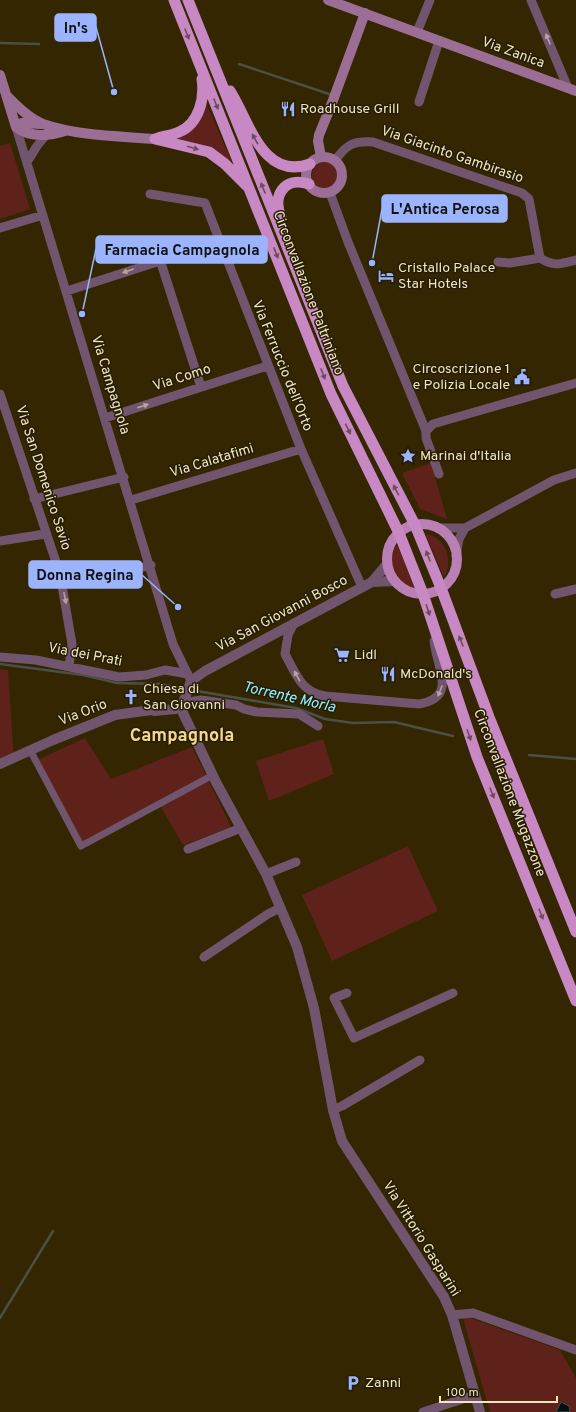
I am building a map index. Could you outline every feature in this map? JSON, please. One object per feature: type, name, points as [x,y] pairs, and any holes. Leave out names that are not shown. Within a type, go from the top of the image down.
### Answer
[{"type":"highway","name":"Circonvallazione Paltriniano","points":[[174,0],[331,394],[399,533],[423,594]]},
{"type":"highway","name":"Circonvallazione Paltriniano","points":[[188,0],[335,367],[363,429],[415,525],[440,588]]},
{"type":"highway","points":[[155,139],[180,132],[192,122],[202,103],[204,90],[201,68]]},
{"type":"highway","points":[[216,70],[236,99],[254,137],[265,154],[281,164],[292,168],[300,168],[310,164]]},
{"type":"highway","points":[[155,139],[209,152],[225,164],[251,191]]},
{"type":"highway","points":[[308,184],[297,182],[287,184],[279,193],[277,206],[336,355],[335,367]]},
{"type":"highway","name":"Circonvallazione Mugazzone","points":[[440,588],[489,717],[576,932]]},
{"type":"highway","name":"Circonvallazione Mugazzone","points":[[423,594],[477,757],[576,1001]]},
{"type":"main road","name":"Via Zanica","points":[[328,0],[572,89]]},
{"type":"main road","points":[[321,157],[318,141],[319,134],[335,95],[364,13]]},
{"type":"main road","name":"Via Campagnola","points":[[0,75],[16,128]]},
{"type":"main road","points":[[7,96],[21,109],[43,124]]},
{"type":"main road","points":[[65,131],[46,135],[27,134],[16,128],[22,123],[43,124],[65,131],[155,139]]},
{"type":"main road","points":[[321,157],[331,158],[335,161],[339,165],[342,176],[339,186],[330,193],[318,192],[308,184],[306,174],[310,164],[321,157]]},
{"type":"main road","points":[[387,564],[395,581],[410,591],[423,594],[440,588],[453,574],[456,556],[450,540],[438,528],[428,525],[415,525]]},
{"type":"main road","name":"Via San Giovanni Bosco","points":[[387,564],[388,548],[399,533],[415,525]]},
{"type":"street","points":[[417,32],[430,0]]},
{"type":"street","points":[[531,0],[572,89]]},
{"type":"street","points":[[419,102],[438,44],[441,41]]},
{"type":"street","name":"Via Campagnola","points":[[16,128],[174,644],[189,680]]},
{"type":"street","points":[[27,162],[36,146],[46,135]]},
{"type":"street","name":"Via Giacinto Gambirasio","points":[[335,161],[346,147],[360,142],[373,142],[522,193],[529,199],[540,258]]},
{"type":"street","points":[[330,193],[348,242],[426,431],[426,438],[439,474]]},
{"type":"street","name":"Via Ferruccio dell'Orto","points":[[150,194],[205,203],[267,366],[301,449],[362,587]]},
{"type":"street","points":[[0,228],[43,215]]},
{"type":"street","points":[[67,291],[219,242]]},
{"type":"street","points":[[498,262],[510,263],[540,258],[549,264],[559,264],[576,260]]},
{"type":"street","points":[[160,260],[201,387]]},
{"type":"street","name":"Via Como","points":[[106,418],[267,366]]},
{"type":"street","points":[[426,431],[433,424],[576,383]]},
{"type":"street","name":"Via San Domenico Savio","points":[[0,394],[45,534],[60,574],[72,644],[69,666]]},
{"type":"street","name":"Via Calatafimi","points":[[131,500],[301,449]]},
{"type":"street","points":[[438,528],[465,528],[554,480],[576,473]]},
{"type":"street","points":[[34,499],[124,477]]},
{"type":"street","points":[[456,556],[459,539],[465,528]]},
{"type":"street","points":[[0,541],[45,534]]},
{"type":"street","name":"Via San Giovanni Bosco","points":[[189,680],[372,582],[387,564]]},
{"type":"street","points":[[126,575],[139,568],[151,565]]},
{"type":"street","name":"Via San Giovanni Bosco","points":[[372,582],[395,581]]},
{"type":"street","points":[[555,594],[576,588]]},
{"type":"street","points":[[294,623],[288,635],[285,654],[300,681],[314,694],[419,704],[433,701],[439,697],[443,685],[435,643],[434,626]]},
{"type":"street","name":"Via dei Prati","points":[[0,656],[36,660],[119,677],[146,675],[165,670],[189,680]]},
{"type":"street","points":[[189,680],[181,700],[201,700],[236,705],[244,709],[257,712],[299,714],[318,726]]},
{"type":"street","name":"Via Orio","points":[[0,764],[115,715],[154,711],[181,700]]},
{"type":"street","name":"Via Vittorio Gasparini","points":[[181,700],[191,728],[213,775],[266,874],[297,947],[309,984],[318,1026],[332,1110],[342,1141],[444,1297],[452,1315],[480,1412]]},
{"type":"street","points":[[30,750],[81,846],[213,775]]},
{"type":"street","points":[[188,849],[241,828]]},
{"type":"street","points":[[266,874],[296,862]]},
{"type":"street","points":[[204,957],[268,914],[280,908]]},
{"type":"street","points":[[347,993],[334,998],[354,1038],[454,993]]},
{"type":"street","points":[[332,1110],[342,1106],[420,1060]]},
{"type":"street","points":[[452,1315],[473,1313],[576,1350]]},
{"type":"street","points":[[423,1412],[475,1395]]},
{"type":"shaded area","points":[[206,103],[232,162],[209,148],[173,141]]},
{"type":"shaded area","points":[[10,143],[30,209],[0,219],[0,146]]},
{"type":"shaded area","points":[[325,162],[334,166],[338,175],[334,184],[325,188],[316,184],[312,175],[316,166]]},
{"type":"shaded area","points":[[431,463],[447,519],[420,509],[402,473]]},
{"type":"shaded area","points":[[427,534],[434,536],[439,540],[446,551],[448,565],[444,577],[426,536]]},
{"type":"shaded area","points":[[396,546],[398,546],[415,589],[409,587],[398,578],[392,566],[393,552]]},
{"type":"shaded area","points":[[0,669],[8,670],[13,747],[15,754],[0,761]]},
{"type":"shaded area","points":[[85,738],[111,779],[192,747],[231,827],[183,845],[158,802],[83,842],[37,760]]},
{"type":"shaded area","points":[[323,739],[334,774],[269,801],[256,761]]},
{"type":"shaded area","points":[[408,846],[438,911],[332,961],[302,895]]},
{"type":"shaded area","points":[[462,1315],[560,1350],[576,1378],[576,1412],[490,1412]]},
{"type":"shaded area","points":[[561,1402],[569,1406],[570,1412],[556,1412]]},
{"type":"waterway","points":[[0,43],[39,44]]},
{"type":"waterway","points":[[239,64],[332,95]]},
{"type":"waterway","name":"Torrente Morla","points":[[0,664],[83,675],[117,683],[161,684],[185,689]]},
{"type":"waterway","name":"Torrente Morla","points":[[191,690],[296,708],[325,719],[353,723],[394,722],[453,736]]},
{"type":"waterway","name":"Torrente Morla","points":[[529,755],[576,759]]},
{"type":"waterway","points":[[0,1318],[53,1231]]},
{"type":"place","name":"In's","points":[[114,92]]},
{"type":"place","name":"Roadhouse Grill","points":[[288,109]]},
{"type":"place","name":"L'Antica Perosa","points":[[372,263]]},
{"type":"place","name":"Cristallo Palace Star Hotels","points":[[386,276]]},
{"type":"place","name":"Farmacia Campagnola","points":[[82,314]]},
{"type":"place","name":"Circoscrizione 1 e Polizia Locale","points":[[522,377]]},
{"type":"place","name":"Marinai d'Italia","points":[[408,456]]},
{"type":"place","name":"Donna Regina","points":[[178,607]]},
{"type":"place","name":"Lidl","points":[[342,655]]},
{"type":"place","name":"McDonald's","points":[[388,674]]},
{"type":"place","name":"Chiesa di San Giovanni","points":[[131,697]]},
{"type":"place","name":"Zanni","points":[[353,1383]]},
{"type":"district","name":"Campagnola","points":[[182,736]]}]
